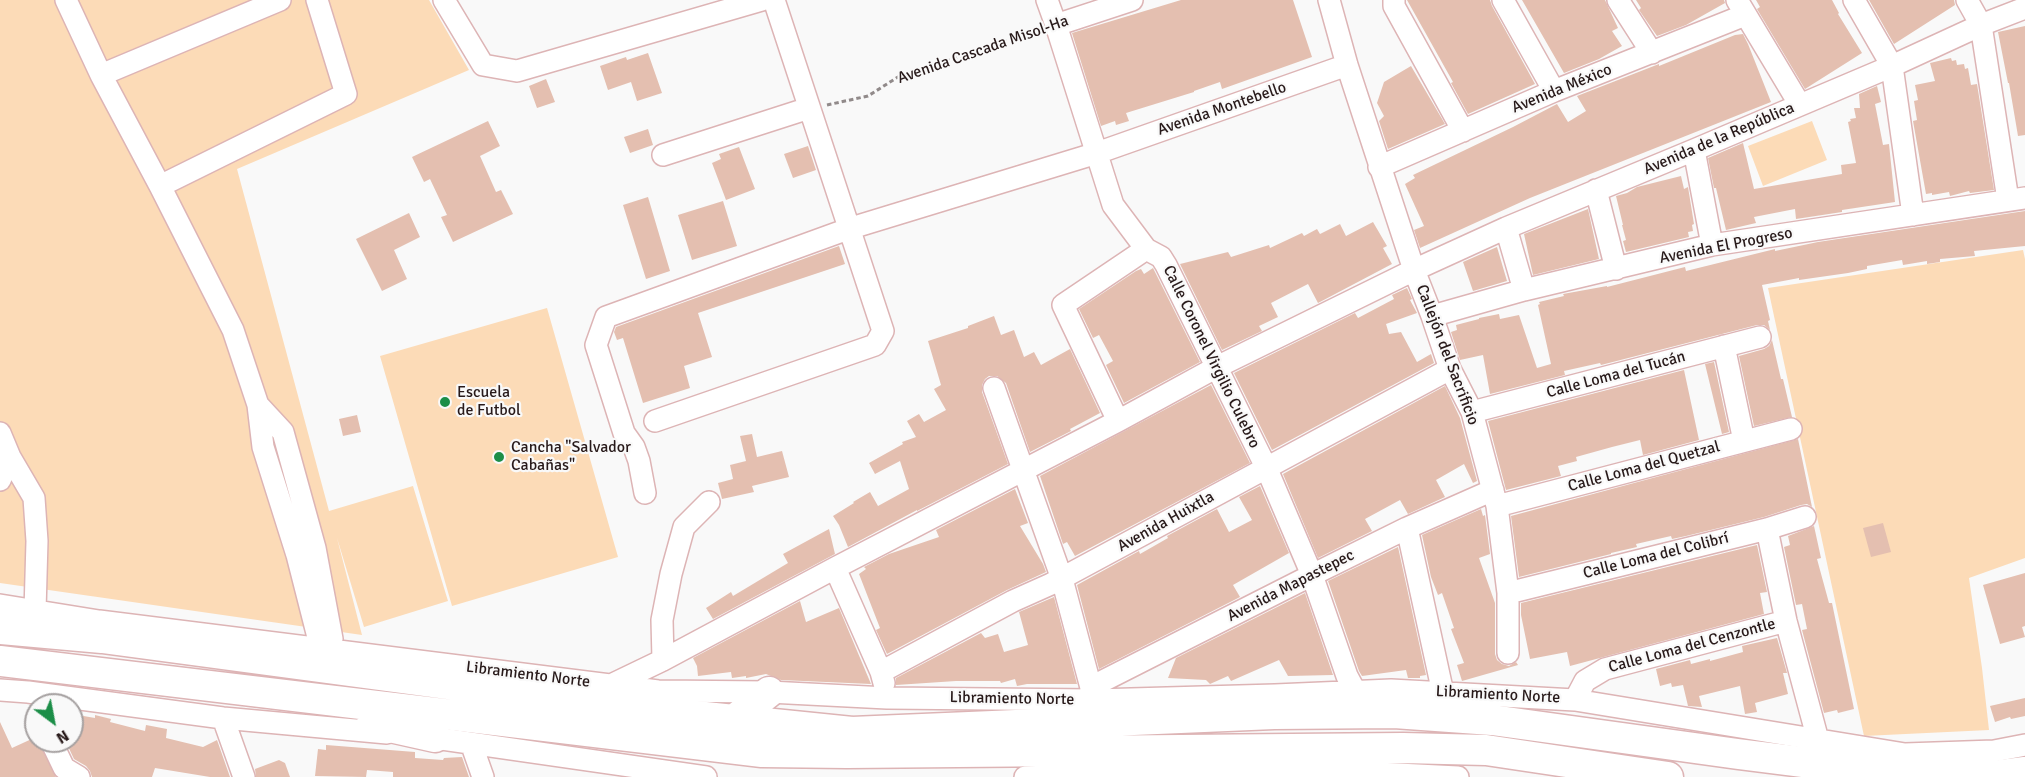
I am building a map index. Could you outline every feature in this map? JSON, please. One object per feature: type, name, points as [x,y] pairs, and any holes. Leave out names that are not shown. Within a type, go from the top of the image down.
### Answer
[{"type":"highway","name":"Libramiento Norte","points":[[0,629],[102,638],[656,712],[852,732],[1234,716],[1394,713],[1492,720],[1907,775],[1994,776],[2025,772]]},
{"type":"highway","points":[[0,661],[762,752],[1403,748],[1486,750],[1668,777]]},
{"type":"highway","points":[[507,672],[566,700]]},
{"type":"highway","points":[[734,720],[769,692]]},
{"type":"highway","points":[[271,693],[298,706],[435,737]]},
{"type":"highway","points":[[1198,697],[1234,716]]},
{"type":"highway","points":[[1163,773],[1251,749]]},
{"type":"street","points":[[66,0],[101,75],[233,330],[258,405],[283,432],[315,548],[327,650]]},
{"type":"street","points":[[101,75],[280,0]]},
{"type":"street","points":[[160,186],[346,94],[317,0]]},
{"type":"street","points":[[444,0],[483,65],[517,71],[762,0]]},
{"type":"street","points":[[655,421],[874,345],[883,331],[774,0]]},
{"type":"street","name":"Calle Coronel Virgilio Culebro","points":[[1047,0],[1113,204],[1146,249],[1161,257],[1217,368],[1266,467],[1312,575],[1347,676],[1355,692]]},
{"type":"street","name":"Avenida Cascada Misol-Ha","points":[[1056,25],[1132,0]]},
{"type":"street","name":"Callejón del Sacrificio","points":[[1329,0],[1379,167],[1414,270],[1450,369],[1472,412],[1495,498],[1508,593],[1508,653]]},
{"type":"street","points":[[1503,0],[1554,91]]},
{"type":"street","points":[[1618,0],[1652,53]]},
{"type":"street","points":[[1854,0],[1892,66],[1913,214]]},
{"type":"street","points":[[1967,0],[1981,25],[2017,199]]},
{"type":"street","points":[[1394,3],[1463,131]]},
{"type":"street","points":[[1741,8],[1800,105]]},
{"type":"street","name":"Avenida México","points":[[1379,167],[1554,91],[1652,53],[1741,8]]},
{"type":"street","name":"Avenida de la República","points":[[610,685],[663,660],[1217,368],[1414,270],[1506,228],[2025,8]]},
{"type":"street","name":"Avenida Montebello","points":[[645,493],[639,462],[634,447],[624,433],[596,345],[606,317],[848,229],[1097,153],[1347,65]]},
{"type":"street","points":[[663,155],[808,108]]},
{"type":"street","points":[[1694,150],[1712,245]]},
{"type":"street","points":[[1596,190],[1616,269]]},
{"type":"street","name":"Avenida El Progreso","points":[[1432,316],[1524,290],[1712,245],[2017,199]]},
{"type":"street","points":[[1506,228],[1524,290]]},
{"type":"street","points":[[1118,421],[1064,305],[1146,249]]},
{"type":"street","name":"Calle Loma del Tucán","points":[[1472,412],[1760,337]]},
{"type":"street","points":[[1724,346],[1744,441]]},
{"type":"street","name":"Avenida Huixtla","points":[[880,672],[1013,602],[1062,579],[1450,369]]},
{"type":"street","points":[[994,388],[1062,579],[1093,693]]},
{"type":"street","name":"Calle Loma del Quetzal","points":[[1495,498],[1791,429]]},
{"type":"street","points":[[0,433],[10,457],[34,498],[37,541],[34,611]]},
{"type":"street","points":[[0,480],[10,457]]},
{"type":"street","name":"Avenida Mapastepec","points":[[1093,693],[1312,575],[1407,528],[1495,498]]},
{"type":"street","points":[[663,660],[662,620],[671,574],[684,527],[709,502]]},
{"type":"street","name":"Calle Loma del Colibrí","points":[[1508,593],[1767,529],[1805,517]]},
{"type":"street","points":[[1407,528],[1443,693]]},
{"type":"street","points":[[1767,529],[1786,621],[1818,740]]},
{"type":"street","points":[[835,568],[880,672],[887,698]]},
{"type":"street","name":"Libramiento Norte","points":[[0,605],[99,621],[658,691],[769,692],[887,698],[1093,693],[1198,697],[1391,690],[1575,700],[1905,754],[1994,751],[2025,745]]},
{"type":"street","name":"Calle Loma del Cenzontle","points":[[1575,700],[1585,681],[1605,669],[1786,621]]},
{"type":"street","points":[[0,690],[24,698]]},
{"type":"street","points":[[84,705],[435,737],[706,777]]},
{"type":"street","points":[[223,718],[244,777]]},
{"type":"street","points":[[471,743],[483,777]]},
{"type":"street","points":[[57,753],[64,768],[79,777]]},
{"type":"street","points":[[1025,777],[1336,771],[1376,775],[1458,777]]},
{"type":"path","name":"Avenida Cascada Misol-Ha","points":[[808,108],[868,96],[898,77],[1056,25]]},
{"type":"shaded area","points":[[0,0],[429,0],[469,70],[237,169],[329,511],[413,486],[448,601],[364,627],[337,538],[362,635],[0,583]]},
{"type":"shaded area","points":[[1812,121],[1827,160],[1763,186],[1748,146]]},
{"type":"shaded area","points":[[2023,250],[2025,259],[2025,558],[1969,578],[1989,730],[1864,736],[1768,288]]},
{"type":"shaded area","name":"Cancha \"Salvador Cabañas\"","points":[[547,308],[618,557],[452,606],[380,356]]},
{"type":"building","points":[[1181,0],[1293,0],[1312,57],[1222,89],[1220,82],[1126,113],[1129,121],[1116,125],[1115,121],[1101,126],[1072,33]]},
{"type":"building","points":[[1407,0],[1490,0],[1535,84],[1468,114],[1451,83],[1453,82]]},
{"type":"building","points":[[1522,0],[1605,0],[1618,28],[1612,31],[1622,46],[1599,59],[1564,73]]},
{"type":"building","points":[[1636,0],[1724,0],[1725,3],[1686,25],[1657,36],[1639,10],[1641,8]]},
{"type":"building","points":[[1756,0],[1832,0],[1862,53],[1805,89],[1757,9],[1760,7]]},
{"type":"building","points":[[1869,0],[1954,0],[1955,5],[1894,44]]},
{"type":"building","points":[[2025,26],[2025,135],[2018,136],[1998,32]]},
{"type":"building","points":[[1743,34],[1771,102],[1530,198],[1420,248],[1414,230],[1424,226],[1405,184],[1415,178],[1413,175],[1557,104],[1568,122],[1586,111],[1577,96],[1735,35]]},
{"type":"building","points":[[648,53],[662,93],[637,101],[631,82],[608,90],[600,66],[626,57],[627,60]]},
{"type":"building","points":[[1951,58],[1952,61],[1956,60],[1957,65],[1964,64],[1965,69],[1968,68],[1971,85],[1977,84],[1994,190],[1970,193],[1969,191],[1950,196],[1949,192],[1926,194],[1913,121],[1917,120],[1914,101],[1918,100],[1915,85],[1935,81],[1930,63]]},
{"type":"building","points":[[1411,66],[1445,124],[1388,149],[1379,121],[1384,116],[1377,103],[1384,82]]},
{"type":"building","points":[[546,79],[555,102],[537,108],[529,86]]},
{"type":"building","points":[[1877,86],[1881,102],[1875,104],[1883,145],[1889,144],[1895,202],[1796,219],[1795,209],[1754,217],[1756,223],[1726,230],[1708,158],[1743,143],[1754,189],[1842,174],[1841,165],[1856,163],[1848,122],[1856,118],[1854,108],[1860,108],[1859,94]]},
{"type":"building","points":[[488,121],[500,146],[480,156],[496,192],[501,190],[513,214],[453,242],[441,217],[447,215],[430,179],[424,182],[412,157]]},
{"type":"building","points":[[648,129],[653,145],[630,153],[624,137]]},
{"type":"building","points":[[808,146],[816,170],[793,178],[784,154]]},
{"type":"building","points":[[739,147],[755,189],[726,200],[712,163],[721,159],[719,154]]},
{"type":"building","points":[[1681,176],[1684,189],[1688,187],[1694,224],[1692,225],[1693,231],[1688,232],[1689,237],[1626,252],[1623,241],[1626,240],[1616,196],[1637,187]]},
{"type":"building","points":[[648,197],[670,271],[646,279],[623,205]]},
{"type":"building","points":[[723,201],[737,246],[692,260],[678,215]]},
{"type":"building","points":[[1588,209],[1599,259],[1533,275],[1524,234]]},
{"type":"building","points":[[2025,211],[2025,246],[1974,251],[1975,256],[1940,259],[1940,262],[1927,264],[1927,261],[1903,265],[1902,260],[1867,266],[1867,269],[1848,273],[1799,280],[1799,278],[1762,285],[1770,330],[1764,325],[1757,325],[1601,365],[1600,363],[1564,371],[1565,375],[1490,394],[1483,355],[1460,360],[1451,332],[1457,330],[1456,325],[1479,318],[1499,314],[1500,319],[1519,315],[1537,368],[1551,364],[1539,302],[1564,296],[1563,294],[1607,287],[1685,267],[1686,271],[1775,249],[1775,251],[1818,242]]},
{"type":"building","points":[[409,213],[420,237],[394,250],[407,279],[382,291],[356,239]]},
{"type":"building","points":[[1373,222],[1387,246],[1383,248],[1392,264],[1318,303],[1308,284],[1271,303],[1278,317],[1259,326],[1262,331],[1222,350],[1180,264],[1228,252],[1231,257],[1269,245],[1270,248],[1302,233],[1304,236],[1317,229],[1320,234],[1340,224],[1346,236]]},
{"type":"building","points":[[839,246],[845,264],[698,313],[712,357],[684,366],[690,388],[643,403],[623,338],[617,340],[614,332],[616,327]]},
{"type":"building","points":[[1497,247],[1507,281],[1473,291],[1463,262]]},
{"type":"building","points":[[1153,268],[1200,362],[1124,403],[1106,365],[1113,361],[1099,335],[1093,338],[1079,309],[1136,271],[1141,269],[1144,274]]},
{"type":"building","points":[[1407,288],[1417,313],[1386,324],[1389,334],[1401,332],[1417,362],[1431,354],[1434,363],[1272,450],[1234,373],[1355,313],[1358,318],[1394,299],[1392,295]]},
{"type":"building","points":[[994,316],[1001,335],[1014,330],[1024,357],[1034,352],[1041,365],[1070,349],[1100,413],[1030,452],[1006,383],[997,376],[989,376],[982,385],[982,392],[1008,464],[848,547],[833,516],[870,492],[878,506],[909,489],[900,461],[875,474],[869,463],[903,444],[902,442],[916,437],[907,421],[919,414],[924,422],[946,410],[934,389],[941,385],[928,341],[968,328],[968,326]]},
{"type":"building","points":[[1772,340],[1792,417],[1754,426],[1739,356],[1764,349]]},
{"type":"building","points":[[1714,362],[1729,432],[1722,434],[1705,364]]},
{"type":"building","points":[[1684,370],[1699,440],[1643,455],[1640,440],[1612,447],[1576,457],[1577,461],[1558,466],[1561,476],[1506,490],[1488,421]]},
{"type":"building","points":[[1211,385],[1250,463],[1075,556],[1067,542],[1063,544],[1040,476]]},
{"type":"building","points":[[1445,386],[1460,418],[1477,481],[1473,483],[1464,464],[1436,480],[1445,497],[1408,514],[1400,500],[1365,519],[1372,531],[1318,558],[1283,474]]},
{"type":"building","points":[[357,415],[361,432],[343,436],[339,419]]},
{"type":"building","points":[[752,434],[757,457],[782,451],[789,477],[752,486],[754,492],[722,499],[718,483],[733,479],[730,465],[746,461],[740,436]]},
{"type":"building","points":[[1798,439],[1812,507],[1807,504],[1801,505],[1764,517],[1686,536],[1672,539],[1671,536],[1636,544],[1637,547],[1519,577],[1511,516]]},
{"type":"building","points":[[1260,486],[1289,553],[1233,585],[1240,597],[1099,669],[1077,585],[1139,551],[1140,554],[1168,538],[1167,536],[1217,509],[1229,532],[1252,520],[1239,497]]},
{"type":"building","points":[[1015,489],[1028,523],[1020,526],[1046,572],[1007,590],[887,654],[876,630],[880,628],[859,574],[866,569],[864,567],[889,554],[939,537],[936,530]]},
{"type":"building","points":[[1481,509],[1483,516],[1485,515],[1490,554],[1479,558],[1495,603],[1495,654],[1497,660],[1502,664],[1509,666],[1516,662],[1518,665],[1462,681],[1457,665],[1464,663],[1451,629],[1454,628],[1442,593],[1438,595],[1431,577],[1422,535]]},
{"type":"building","points":[[1883,523],[1891,552],[1871,557],[1863,528]]},
{"type":"building","points":[[1814,526],[1821,558],[1817,559],[1829,603],[1832,603],[1854,709],[1838,713],[1837,710],[1824,713],[1802,630],[1807,629],[1802,604],[1796,605],[1784,547],[1790,545],[1788,536]]},
{"type":"building","points":[[829,529],[835,554],[713,619],[706,608],[731,592],[733,596],[788,563],[783,554]]},
{"type":"building","points":[[1757,545],[1767,592],[1760,593],[1764,614],[1570,666],[1567,652],[1530,659],[1521,615],[1521,603]]},
{"type":"building","points":[[1398,547],[1426,675],[1420,678],[1408,678],[1406,670],[1362,676],[1328,581]]},
{"type":"building","points":[[2025,573],[2025,626],[2022,627],[2025,637],[2000,644],[1983,585]]},
{"type":"building","points":[[1305,593],[1333,675],[1288,676],[1279,660],[1231,681],[1228,676],[1210,684],[1206,680],[1168,678],[1176,658]]},
{"type":"building","points":[[1054,597],[1077,684],[1017,686],[1015,679],[1001,683],[1000,681],[956,681],[896,685],[896,678],[981,633],[985,638],[998,634],[1004,652],[1028,645],[1019,612]]},
{"type":"building","points":[[800,601],[806,622],[839,608],[871,684],[781,680],[766,674],[732,678],[731,672],[698,676],[693,658]]},
{"type":"building","points":[[1777,638],[1787,673],[1783,673],[1788,694],[1755,703],[1757,712],[1745,714],[1740,686],[1699,696],[1702,707],[1688,706],[1683,685],[1672,687],[1671,683],[1660,686],[1656,669],[1690,660],[1691,664],[1710,659],[1710,661],[1743,652],[1742,646]]},
{"type":"building","points":[[2025,698],[2025,716],[2011,719],[2010,717],[1995,722],[1990,706]]},
{"type":"building","points":[[95,715],[111,719],[110,722],[145,731],[146,725],[167,729],[166,738],[203,747],[217,740],[230,777],[210,777],[155,768],[152,777],[92,777],[86,766],[74,759],[71,753],[84,753],[84,716],[95,718]]},
{"type":"building","points":[[0,722],[12,748],[24,742],[24,753],[44,753],[56,777],[0,777]]},
{"type":"building","points":[[326,745],[415,752],[415,758],[443,760],[444,758],[462,757],[469,777],[393,777],[393,772],[367,770],[366,777],[315,776],[318,749],[326,750]]},
{"type":"building","points":[[279,760],[285,763],[290,777],[256,777],[255,769]]},
{"type":"place","name":"Escuela de Futbol","points":[[445,402]]},
{"type":"place","name":"Cancha \"Salvador Cabañas\"","points":[[499,457]]}]
